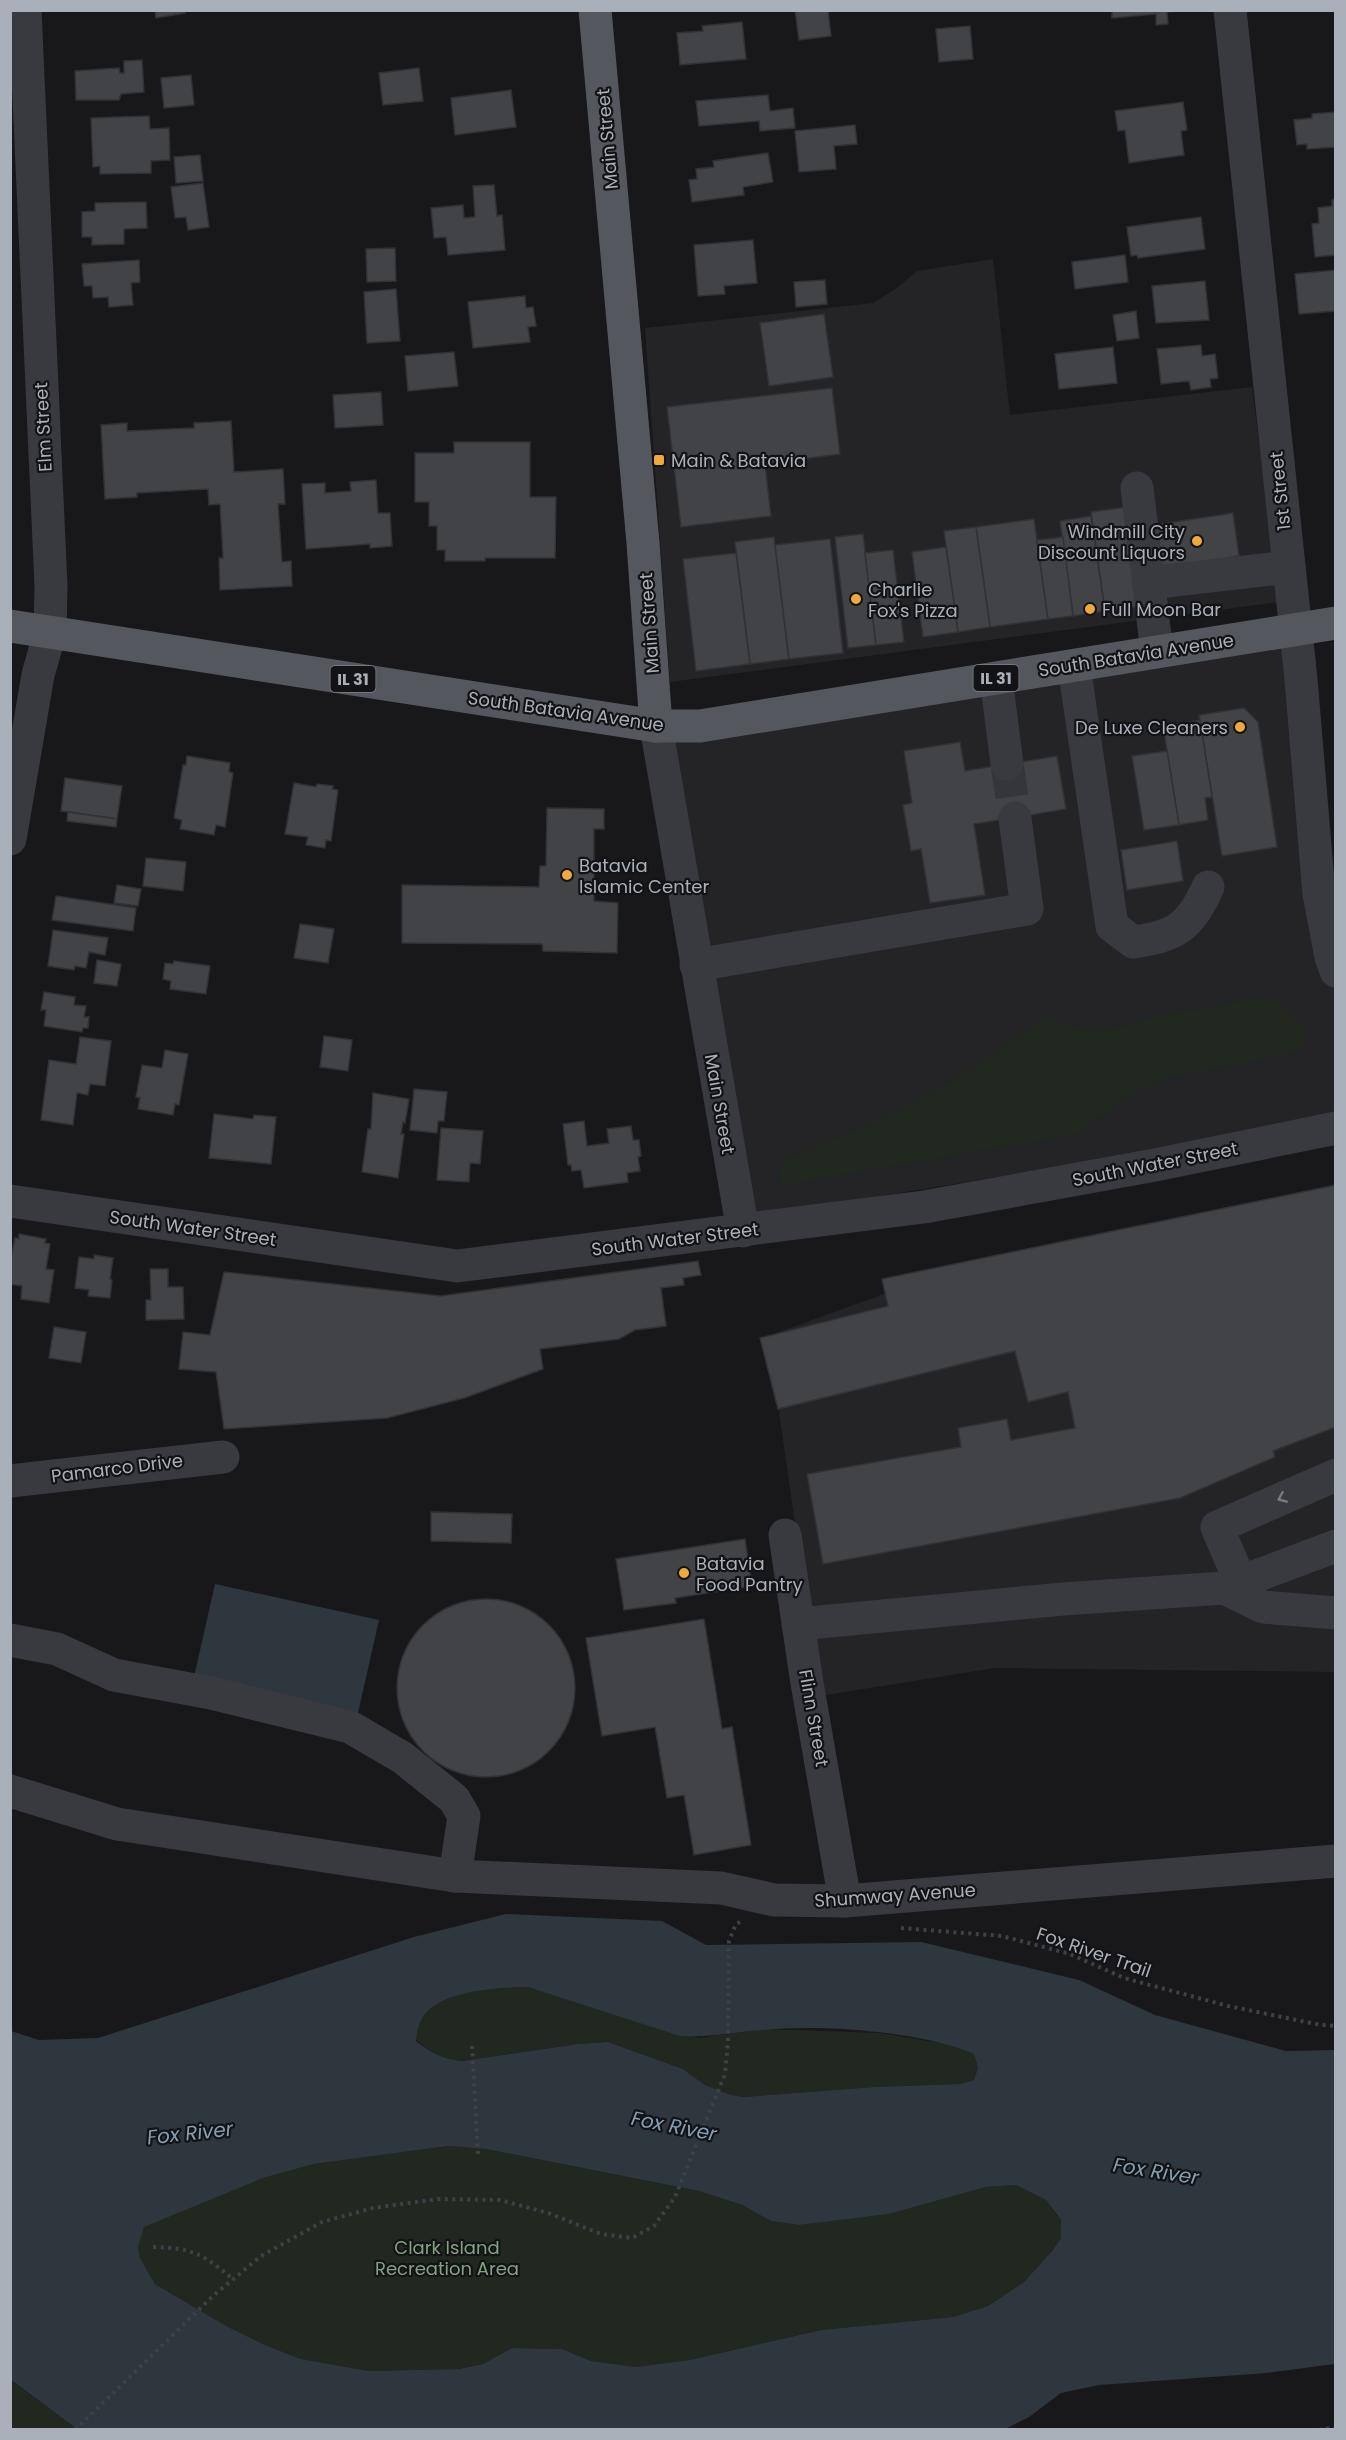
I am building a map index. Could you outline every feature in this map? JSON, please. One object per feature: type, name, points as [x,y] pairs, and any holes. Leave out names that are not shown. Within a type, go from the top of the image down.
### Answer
[{"type":"main road","name":"Main Street","points":[[595,10],[643,543],[656,726]]},
{"type":"main road","name":"South Batavia Avenue","points":[[10,626],[656,726],[700,726],[1335,623]]},
{"type":"street","name":"Elm Street","points":[[10,839],[38,675],[50,632],[51,575],[25,10]]},
{"type":"street","name":"1st Street","points":[[1230,10],[1295,630],[1319,894],[1335,971]]},
{"type":"street","points":[[1137,488],[1157,652]]},
{"type":"street","points":[[1149,583],[1288,567]]},
{"type":"street","points":[[1074,666],[1112,926],[1133,942],[1157,939],[1178,929],[1198,910],[1209,887]]},
{"type":"street","points":[[996,678],[1007,764]]},
{"type":"street","name":"Main Street","points":[[656,726],[743,1231]]},
{"type":"street","points":[[696,965],[1027,909],[1015,818]]},
{"type":"street","name":"South Water Street","points":[[10,1201],[457,1266],[924,1207],[1155,1165],[1335,1128]]},
{"type":"street","name":"Pamarco Drive","points":[[10,1481],[223,1457]]},
{"type":"street","points":[[1335,1475],[1217,1527],[1232,1585],[1263,1607],[1335,1612]]},
{"type":"street","name":"Flinn Street","points":[[786,1535],[798,1624],[845,1901]]},
{"type":"street","points":[[798,1624],[1232,1585],[1335,1546]]},
{"type":"street","points":[[10,1640],[57,1649],[114,1675],[211,1693],[350,1727],[403,1758],[454,1799],[464,1816],[455,1876]]},
{"type":"street","name":"Shumway Avenue","points":[[10,1791],[117,1824],[455,1876],[721,1887],[774,1900],[845,1901],[1335,1861]]},
{"type":"path","name":"Fox River Trail","points":[[890,1928],[1002,1936],[1070,1954],[1124,1978],[1228,2006],[1335,2026]]},
{"type":"path","points":[[75,2430],[233,2279],[261,2256],[322,2222],[373,2208],[438,2199],[500,2200],[548,2213],[601,2234],[632,2238],[654,2226],[675,2197],[722,2082],[728,2042],[729,1941]]},
{"type":"path","points":[[472,2046],[478,2154]]},
{"type":"path","points":[[153,2247],[179,2247],[196,2252],[233,2279]]},
{"type":"path","points":[[1319,2430],[1335,2427]]},
{"type":"shaded area","points":[[993,259],[1010,415],[1252,387],[1280,602],[670,682],[645,328],[873,303],[894,290],[917,271]]},
{"type":"shaded area","points":[[1286,643],[1310,896],[1335,992],[1335,1123],[749,1217],[665,741]]},
{"type":"shaded area","points":[[1335,1185],[1335,1672],[995,1668],[820,1696],[768,1336],[892,1291],[1055,1242]]},
{"type":"green space","points":[[1263,997],[1289,1009],[1302,1026],[1305,1033],[1301,1046],[1289,1054],[1166,1078],[1121,1101],[1078,1134],[781,1185],[779,1172],[784,1160],[911,1104],[990,1056],[1047,1016],[1085,1030],[1106,1030],[1144,1019]]},
{"type":"green space","points":[[528,1987],[699,2038],[763,2029],[880,2033],[953,2045],[974,2054],[978,2068],[974,2080],[960,2084],[874,2087],[744,2097],[731,2095],[705,2085],[683,2069],[608,2042],[578,2044],[462,2061],[438,2055],[416,2040],[425,2014],[445,2000],[473,1992]]},
{"type":"green space","name":"Clark Island Recreation Area","points":[[448,2146],[486,2149],[699,2191],[742,2205],[771,2221],[798,2225],[889,2214],[986,2187],[1016,2185],[1046,2200],[1061,2221],[1061,2238],[1024,2282],[988,2306],[953,2317],[821,2330],[690,2360],[636,2367],[591,2361],[562,2349],[512,2348],[483,2364],[458,2369],[369,2371],[301,2359],[228,2327],[155,2284],[140,2258],[138,2248],[143,2227],[263,2178],[314,2164]]},
{"type":"green space","points":[[10,2380],[77,2429],[11,2429]]},
{"type":"water","points":[[215,1584],[379,1620],[358,1713],[194,1677]]},
{"type":"water","name":"Fox River","points":[[506,1914],[662,1921],[706,1945],[921,1942],[1079,1980],[1155,2015],[1286,2051],[1335,2050],[1335,2364],[1267,2373],[1099,2385],[1061,2393],[1029,2417],[1003,2430],[77,2429],[11,2380],[11,2031],[39,2040],[98,2038],[414,1937]],"holes":[[[528,1987],[680,2036],[711,2036],[785,2028],[870,2031],[952,2046],[974,2054],[978,2068],[974,2080],[960,2084],[874,2087],[744,2097],[731,2095],[705,2085],[683,2069],[608,2042],[578,2044],[462,2061],[438,2055],[416,2041],[425,2014],[445,2000],[473,1992]],[[448,2146],[486,2149],[699,2191],[742,2205],[771,2221],[799,2225],[889,2214],[986,2187],[1016,2185],[1046,2200],[1061,2220],[1061,2238],[1024,2282],[988,2306],[953,2317],[821,2330],[690,2360],[636,2367],[591,2361],[562,2349],[512,2348],[483,2364],[459,2369],[369,2371],[301,2359],[228,2327],[155,2284],[140,2258],[138,2248],[144,2227],[263,2178],[314,2164]]]},
{"type":"building","points":[[155,10],[185,10],[185,13],[156,18]]},
{"type":"building","points":[[795,10],[828,10],[831,36],[799,40]]},
{"type":"building","points":[[1112,10],[1175,11],[1167,12],[1168,24],[1156,25],[1156,14],[1112,18]]},
{"type":"building","points":[[742,22],[746,59],[680,65],[677,33],[703,31],[702,26]]},
{"type":"building","points":[[970,26],[973,59],[939,62],[936,29]]},
{"type":"building","points":[[142,60],[144,92],[121,94],[119,100],[76,100],[75,71],[119,68],[120,73],[124,73],[124,61]]},
{"type":"building","points":[[419,68],[423,101],[383,105],[379,73]]},
{"type":"building","points":[[191,75],[194,105],[164,108],[161,78]]},
{"type":"building","points":[[511,90],[516,127],[455,135],[451,98]]},
{"type":"building","points":[[768,95],[770,111],[793,108],[795,128],[760,131],[759,121],[699,126],[696,101]]},
{"type":"building","points":[[1183,102],[1187,130],[1181,131],[1184,155],[1129,163],[1125,130],[1118,131],[1115,111]]},
{"type":"building","points":[[1336,112],[1336,147],[1307,149],[1307,144],[1297,145],[1294,120],[1312,118],[1312,114]]},
{"type":"building","points":[[149,116],[150,129],[169,128],[170,160],[151,161],[151,173],[100,174],[100,166],[93,167],[91,118]]},
{"type":"building","points":[[855,125],[857,144],[834,146],[836,169],[799,172],[795,131]]},
{"type":"building","points":[[768,153],[773,182],[743,187],[744,195],[692,202],[689,180],[697,179],[696,169],[714,167],[713,161]]},
{"type":"building","points":[[200,155],[203,181],[176,183],[174,157]]},
{"type":"building","points":[[203,183],[209,227],[188,230],[186,217],[175,218],[171,187]]},
{"type":"building","points":[[494,185],[497,216],[502,215],[505,250],[448,255],[446,237],[434,238],[431,208],[463,205],[464,218],[475,217],[473,186]]},
{"type":"building","points":[[1336,199],[1336,255],[1315,257],[1312,224],[1319,223],[1318,208],[1332,206],[1332,200]]},
{"type":"building","points":[[146,202],[147,228],[124,229],[124,244],[92,245],[92,237],[82,237],[82,212],[95,211],[95,203]]},
{"type":"building","points":[[1201,217],[1205,249],[1138,258],[1137,255],[1131,256],[1127,227]]},
{"type":"building","points":[[753,240],[757,283],[724,286],[725,294],[698,296],[694,245]]},
{"type":"building","points":[[395,248],[396,281],[367,282],[366,249]]},
{"type":"building","points":[[1125,255],[1128,282],[1075,289],[1072,262]]},
{"type":"building","points":[[139,260],[140,282],[131,283],[133,305],[109,307],[108,297],[93,298],[92,286],[84,286],[82,264]]},
{"type":"building","points":[[1336,270],[1336,311],[1299,314],[1295,274]]},
{"type":"building","points":[[825,280],[827,304],[796,307],[794,282]]},
{"type":"building","points":[[1205,281],[1209,320],[1156,323],[1152,286]]},
{"type":"building","points":[[396,289],[400,341],[367,343],[364,292]]},
{"type":"building","points":[[525,296],[526,308],[533,307],[536,326],[528,327],[530,342],[473,348],[468,302]]},
{"type":"building","points":[[1136,311],[1139,338],[1117,341],[1113,315]]},
{"type":"building","points":[[824,314],[833,377],[769,386],[760,323]]},
{"type":"building","points":[[1201,345],[1202,356],[1215,354],[1218,378],[1210,379],[1211,387],[1191,390],[1189,381],[1161,384],[1157,349]]},
{"type":"building","points":[[1113,347],[1117,383],[1059,389],[1055,354]]},
{"type":"building","points":[[454,352],[458,386],[408,391],[405,356]]},
{"type":"building","points":[[832,388],[840,454],[765,464],[771,516],[681,527],[667,407]]},
{"type":"building","points":[[381,392],[383,425],[335,428],[333,395]]},
{"type":"building","points":[[231,421],[234,472],[283,469],[285,504],[278,504],[282,562],[291,561],[292,586],[220,590],[219,558],[223,558],[220,504],[209,505],[208,489],[137,493],[137,497],[105,499],[101,425],[127,423],[127,431],[194,428],[194,423]]},
{"type":"building","points":[[454,442],[530,442],[530,497],[556,497],[555,558],[485,558],[485,561],[445,561],[445,550],[437,550],[437,526],[429,526],[429,502],[415,502],[415,453],[454,453]]},
{"type":"building","points":[[376,480],[378,513],[390,513],[392,546],[370,548],[370,544],[306,549],[302,484],[325,483],[325,493],[351,491],[350,482]]},
{"type":"building","points":[[1127,507],[1141,606],[1105,611],[1091,512]]},
{"type":"building","name":"Windmill City Discount Liquors","points":[[1233,513],[1239,556],[1161,568],[1155,525]]},
{"type":"building","points":[[1091,516],[1105,611],[1073,616],[1060,521]]},
{"type":"building","points":[[1034,519],[1048,619],[990,627],[976,527]]},
{"type":"building","points":[[976,527],[990,627],[958,632],[944,531]]},
{"type":"building","name":"Charlie Fox's Pizza","points":[[863,534],[876,645],[848,648],[835,537]]},
{"type":"building","points":[[774,537],[789,659],[750,664],[735,542]]},
{"type":"building","points":[[1063,537],[1073,616],[1048,619],[1037,540]]},
{"type":"building","points":[[830,539],[843,653],[789,659],[775,545]]},
{"type":"building","points":[[946,547],[958,632],[923,637],[912,552]]},
{"type":"building","points":[[893,550],[904,642],[876,645],[865,553]]},
{"type":"building","points":[[736,553],[750,664],[696,671],[683,559]]},
{"type":"building","points":[[1244,708],[1258,722],[1277,847],[1222,856],[1199,715]]},
{"type":"building","points":[[1200,720],[1212,797],[1205,798],[1208,820],[1179,825],[1163,726]]},
{"type":"building","points":[[960,742],[965,771],[1057,756],[1066,809],[974,824],[985,895],[930,903],[921,849],[911,851],[903,805],[912,803],[904,751]]},
{"type":"building","points":[[1167,751],[1179,825],[1144,830],[1132,756]]},
{"type":"building","points":[[187,756],[230,763],[229,772],[233,773],[225,827],[216,825],[214,835],[180,829],[182,820],[174,818],[183,765],[186,765]]},
{"type":"building","points":[[65,778],[122,786],[117,819],[61,811]]},
{"type":"building","points":[[294,783],[316,787],[317,784],[333,786],[332,789],[338,790],[331,841],[326,840],[325,848],[306,845],[308,837],[285,834]]},
{"type":"building","name":"Batavia Islamic Center","points":[[547,808],[604,809],[604,829],[594,829],[594,901],[618,903],[617,953],[543,951],[542,944],[402,943],[402,885],[539,887],[540,866],[546,866]]},
{"type":"building","points":[[68,812],[117,819],[116,827],[67,821]]},
{"type":"building","points":[[1177,841],[1183,881],[1127,890],[1121,850]]},
{"type":"building","points":[[146,858],[186,862],[183,891],[143,886]]},
{"type":"building","points":[[117,885],[141,889],[138,906],[114,903]]},
{"type":"building","points":[[56,896],[136,908],[133,931],[52,920]]},
{"type":"building","points":[[300,924],[334,929],[328,963],[294,958]]},
{"type":"building","points":[[53,930],[108,938],[105,955],[89,952],[86,968],[75,966],[74,970],[48,966]]},
{"type":"building","points":[[97,960],[121,964],[117,986],[94,983]]},
{"type":"building","points":[[174,961],[210,966],[206,994],[170,989],[171,981],[163,979],[165,963],[173,964]]},
{"type":"building","points":[[44,992],[75,997],[74,1005],[86,1006],[84,1017],[89,1017],[88,1028],[83,1028],[82,1032],[44,1026],[46,1010],[41,1010]]},
{"type":"building","points":[[324,1036],[352,1040],[348,1071],[320,1067]]},
{"type":"building","points":[[80,1037],[111,1041],[105,1086],[90,1084],[88,1095],[77,1093],[73,1125],[41,1120],[49,1060],[76,1064]]},
{"type":"building","points":[[165,1050],[188,1054],[179,1105],[175,1104],[173,1115],[138,1109],[140,1098],[136,1097],[142,1065],[162,1068]]},
{"type":"building","points":[[414,1089],[447,1092],[444,1121],[438,1121],[437,1133],[410,1130]]},
{"type":"building","points":[[373,1093],[409,1099],[401,1134],[404,1134],[398,1178],[362,1172],[368,1129],[371,1129]]},
{"type":"building","points":[[214,1114],[253,1119],[254,1115],[276,1117],[271,1164],[209,1158]]},
{"type":"building","points":[[584,1121],[587,1146],[609,1143],[607,1129],[631,1126],[633,1140],[639,1140],[641,1156],[638,1157],[640,1171],[627,1173],[628,1182],[584,1188],[581,1170],[572,1171],[571,1165],[568,1165],[563,1124]]},
{"type":"building","points":[[441,1128],[483,1131],[480,1164],[470,1163],[469,1182],[437,1180]]},
{"type":"building","points":[[1336,1185],[1336,1427],[1273,1451],[1275,1457],[1180,1498],[823,1564],[807,1474],[961,1447],[958,1428],[1007,1419],[1011,1440],[1075,1428],[1068,1392],[1028,1402],[1015,1351],[778,1409],[760,1338],[888,1306],[882,1279]]},
{"type":"building","points":[[19,1234],[46,1239],[45,1243],[50,1244],[46,1269],[54,1270],[49,1303],[21,1299],[22,1286],[10,1284],[10,1262],[15,1238],[19,1239]]},
{"type":"building","points":[[94,1255],[113,1258],[110,1298],[88,1296],[89,1290],[75,1288],[79,1257],[94,1259]]},
{"type":"building","points":[[698,1261],[701,1275],[683,1278],[684,1285],[661,1288],[666,1326],[635,1330],[619,1339],[540,1349],[543,1369],[464,1398],[387,1418],[224,1429],[216,1372],[179,1369],[183,1332],[210,1335],[224,1272],[441,1296]]},
{"type":"building","points":[[150,1269],[168,1269],[168,1287],[183,1287],[184,1319],[146,1320],[146,1300],[151,1300]]},
{"type":"building","points":[[54,1327],[86,1332],[81,1363],[49,1358]]},
{"type":"building","points":[[431,1512],[512,1514],[511,1543],[431,1541]]},
{"type":"building","name":"Batavia Food Pantry","points":[[745,1539],[752,1586],[675,1598],[676,1603],[624,1610],[616,1559]]},
{"type":"building","points":[[486,1599],[503,1600],[520,1605],[549,1625],[569,1654],[574,1671],[574,1705],[569,1722],[549,1751],[520,1771],[503,1776],[486,1777],[469,1776],[452,1771],[423,1751],[403,1722],[398,1705],[397,1688],[398,1671],[403,1654],[423,1625],[452,1605],[469,1600]]},
{"type":"building","points":[[704,1619],[722,1729],[732,1727],[751,1845],[694,1855],[684,1795],[667,1798],[655,1727],[602,1736],[586,1638]]},
{"type":"tunnel","points":[[1007,764],[1015,818]]},
{"type":"place","name":"Main & Batavia","points":[[659,460]]},
{"type":"place","name":"Windmill City Discount Liquors","points":[[1197,541]]},
{"type":"place","name":"Charlie Fox's Pizza","points":[[856,599]]},
{"type":"place","name":"Full Moon Bar","points":[[1090,609]]},
{"type":"place","name":"De Luxe Cleaners","points":[[1240,727]]},
{"type":"place","name":"Batavia Islamic Center","points":[[567,875]]},
{"type":"place","name":"Batavia Food Pantry","points":[[684,1573]]}]
